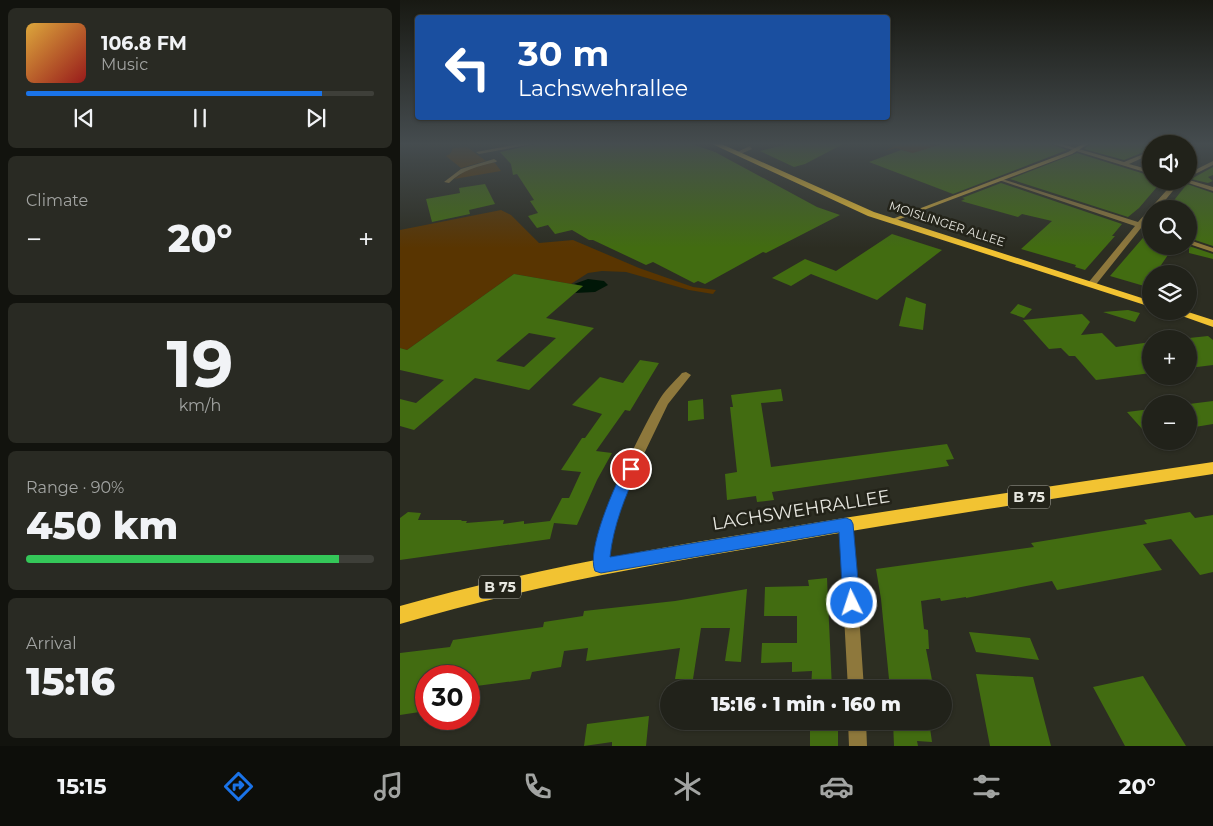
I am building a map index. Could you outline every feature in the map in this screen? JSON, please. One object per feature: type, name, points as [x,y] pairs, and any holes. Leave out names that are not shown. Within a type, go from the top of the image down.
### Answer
[{"type":"main road","name":"MOISLINGER ALLEE","points":[[790,178],[828,196],[890,221],[1142,301]]},
{"type":"main road","points":[[890,221],[1004,178]]},
{"type":"main road","points":[[1197,319],[1213,324]]},
{"type":"main road","name":"LACHSWEHRALLEE","points":[[400,615],[487,590],[601,566],[846,524],[1213,468]]},
{"type":"street","points":[[447,182],[450,178]]},
{"type":"street","points":[[1001,179],[1142,226]]},
{"type":"street","points":[[1197,185],[1213,190]]},
{"type":"street","points":[[1161,200],[1170,190]]},
{"type":"street","points":[[1091,285],[1142,222]]},
{"type":"street","points":[[1197,245],[1213,250]]},
{"type":"street","points":[[601,566],[604,540],[622,485],[664,402],[686,375]]},
{"type":"street","points":[[846,524],[855,680]]},
{"type":"street","points":[[857,730],[858,746]]},
{"type":"shaded area","points":[[501,210],[511,215],[539,243],[573,240],[639,268],[693,287],[716,290],[713,294],[689,290],[626,272],[602,271],[588,273],[571,284],[514,274],[407,350],[400,348],[400,230]]},
{"type":"shaded area","points":[[588,279],[604,281],[608,285],[595,292],[575,293],[583,286],[574,284]]},
{"type":"building","points":[[519,178],[763,178],[817,207],[840,215],[766,253],[763,252],[705,284],[698,281],[694,283],[653,262],[646,265],[593,240],[589,240],[572,230],[555,234],[548,225],[537,228],[528,216],[538,213],[530,201],[534,200]]},
{"type":"building","points":[[911,178],[995,178],[953,194]]},
{"type":"building","points":[[1142,178],[1142,190],[1154,190],[1146,200],[1142,200],[1142,204],[1128,217],[1010,179]]},
{"type":"building","points":[[1197,178],[1209,178],[1213,181],[1208,183],[1197,180]]},
{"type":"building","points":[[1001,183],[1122,224],[1112,236],[1115,236],[1085,270],[1075,267],[1076,265],[1021,249],[1052,221],[1022,214],[1018,217],[961,201],[965,199],[962,198]]},
{"type":"building","points":[[485,184],[495,204],[469,210],[470,214],[432,222],[426,199],[460,193],[459,188]]},
{"type":"building","points":[[1197,187],[1213,193],[1213,246],[1197,241],[1197,200],[1174,200],[1182,190],[1197,190]]},
{"type":"building","points":[[892,234],[942,250],[877,300],[811,274],[791,286],[772,278],[805,259],[836,271]]},
{"type":"building","points":[[1142,239],[1142,255],[1168,255],[1161,265],[1142,265],[1142,285],[1110,276]]},
{"type":"building","points":[[1197,249],[1213,254],[1213,259],[1197,255]]},
{"type":"building","points":[[514,274],[583,286],[546,318],[594,328],[529,390],[475,378],[414,430],[400,426],[400,399],[416,403],[444,380],[400,370],[400,348],[407,350]],"holes":[[[529,333],[556,338],[524,367],[496,361]]]},
{"type":"building","points":[[906,297],[926,304],[923,330],[899,326]]},
{"type":"building","points":[[1018,304],[1032,309],[1024,318],[1010,313]]},
{"type":"building","points":[[1128,310],[1140,313],[1135,322],[1103,312]]},
{"type":"building","points":[[1082,314],[1090,322],[1081,335],[1102,333],[1116,347],[1142,343],[1142,374],[1096,380],[1075,356],[1069,356],[1061,348],[1049,349],[1023,320]]},
{"type":"building","points":[[1208,336],[1213,340],[1213,365],[1197,367],[1197,337]]},
{"type":"building","points":[[640,360],[659,363],[630,411],[625,410],[596,451],[612,453],[597,480],[577,525],[554,523],[550,539],[400,560],[400,518],[408,512],[421,513],[418,520],[462,520],[467,521],[466,523],[504,520],[503,524],[524,521],[524,524],[550,521],[562,498],[569,498],[581,472],[561,470],[582,438],[585,438],[602,414],[572,405],[600,377],[623,383]]},
{"type":"building","points":[[781,389],[783,401],[761,403],[771,467],[947,444],[954,459],[946,460],[949,466],[772,492],[774,500],[757,502],[756,496],[727,500],[725,474],[737,472],[730,407],[733,407],[731,395]]},
{"type":"building","points":[[703,399],[704,419],[688,421],[688,401]]},
{"type":"building","points":[[1213,401],[1213,424],[1197,427],[1197,403]]},
{"type":"building","points":[[1142,410],[1142,429],[1127,412]]},
{"type":"building","points":[[1190,512],[1195,518],[1213,515],[1213,572],[1200,575],[1171,539],[1143,544],[1162,570],[1057,590],[1052,581],[966,598],[941,601],[940,598],[921,601],[924,629],[928,630],[929,649],[926,649],[932,680],[889,680],[876,569],[1034,547],[1031,543],[1147,524],[1144,520]]},
{"type":"building","points":[[827,578],[832,680],[812,680],[812,671],[792,672],[792,662],[761,663],[762,643],[797,643],[797,616],[764,616],[765,587],[809,586],[808,580]]},
{"type":"building","points":[[747,589],[741,662],[725,661],[730,628],[701,628],[693,679],[675,679],[680,648],[586,661],[588,648],[564,651],[561,667],[532,672],[530,679],[480,686],[480,665],[415,665],[415,713],[400,715],[400,653],[450,647],[453,640],[543,627],[544,622],[583,616],[584,611],[675,601]]},
{"type":"building","points":[[969,632],[1030,638],[1039,660],[976,652]]},
{"type":"building","points":[[976,674],[1033,677],[1051,746],[990,746]]},
{"type":"building","points":[[1143,676],[1186,746],[1125,746],[1093,687]]},
{"type":"building","points":[[649,716],[646,746],[612,746],[612,742],[584,746],[587,724]]},
{"type":"building","points":[[810,730],[838,730],[838,746],[810,746]]},
{"type":"building","points":[[893,730],[930,730],[932,742],[917,741],[918,746],[894,746]]},
{"type":"route","points":[[631,469],[622,485],[604,540],[601,566],[846,524],[852,603]]}]
